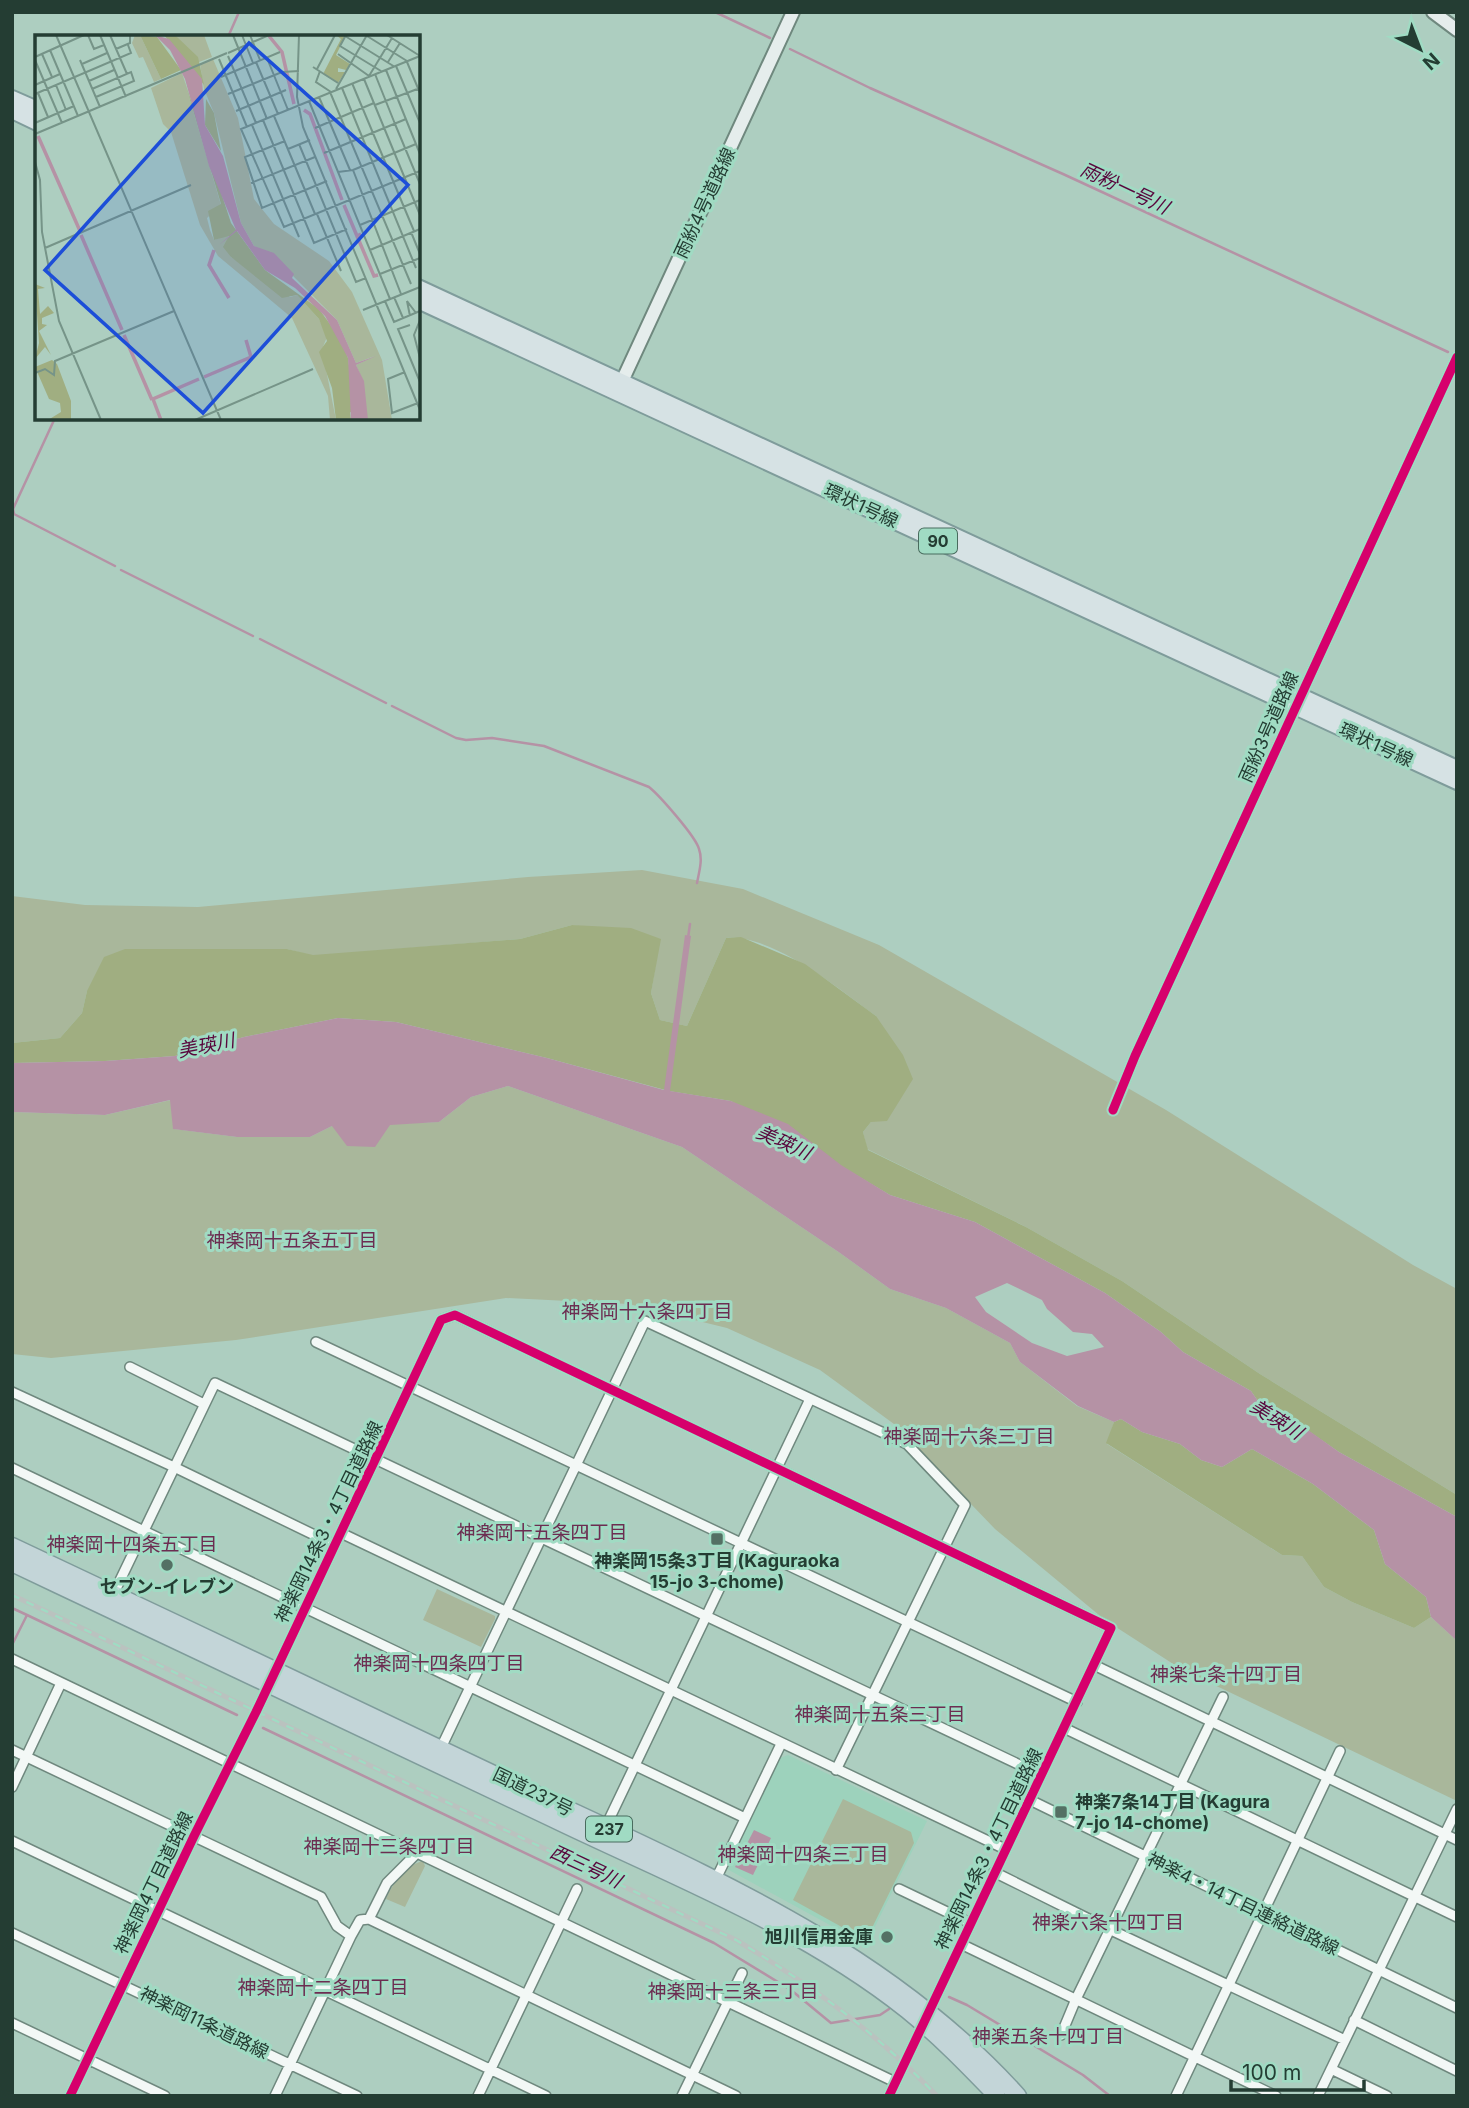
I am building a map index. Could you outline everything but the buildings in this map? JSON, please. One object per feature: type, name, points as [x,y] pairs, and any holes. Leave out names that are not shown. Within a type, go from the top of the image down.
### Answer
[{"type":"highway","name":"国道237号","points":[[12,1546],[110,1601],[836,1945],[926,2018],[974,2050],[1018,2096]]},
{"type":"highway","name":"国道237号","points":[[12,1563],[110,1601]]},
{"type":"highway","name":"国道237号","points":[[926,2018],[997,2096]]},
{"type":"main road","points":[[12,98],[35,108]]},
{"type":"main road","points":[[12,111],[35,122]]},
{"type":"main road","name":"環状1号線","points":[[420,288],[619,387],[1298,701],[1457,768]]},
{"type":"main road","name":"環状1号線","points":[[420,302],[619,387]]},
{"type":"main road","name":"環状1号線","points":[[1298,701],[1457,782]]},
{"type":"street","name":"雨紛4号道路線","points":[[619,387],[793,12]]},
{"type":"street","points":[[1433,12],[1457,30]]},
{"type":"street","name":"雨紛3号道路線","points":[[1113,1111],[1135,1056],[1457,357]]},
{"type":"street","name":"神楽岡14条3・4丁目道路線","points":[[272,1678],[441,1320],[455,1315],[1111,1628],[888,2096]]},
{"type":"street","points":[[438,1755],[645,1321],[906,1444],[965,1505],[836,1770]]},
{"type":"street","points":[[316,1342],[1077,1702]]},
{"type":"street","points":[[130,1367],[204,1404]]},
{"type":"street","points":[[110,1601],[215,1382],[1041,1775]]},
{"type":"street","points":[[12,1392],[174,1466],[335,1545]]},
{"type":"street","points":[[602,1834],[810,1399]]},
{"type":"street","points":[[12,1468],[745,1818]]},
{"type":"street","points":[[341,1533],[1005,1849]]},
{"type":"street","points":[[12,1659],[895,2082]]},
{"type":"street","points":[[1094,1665],[1457,1840]]},
{"type":"street","name":"神楽岡4丁目道路線","points":[[70,2096],[272,1678]]},
{"type":"street","points":[[12,1787],[61,1683]]},
{"type":"street","points":[[1061,2035],[1223,1698]]},
{"type":"street","points":[[1065,1728],[1457,1917]]},
{"type":"street","points":[[712,1886],[781,1744]]},
{"type":"street","points":[[12,1749],[321,1897],[337,1926],[351,1936]]},
{"type":"street","points":[[1176,2096],[1340,1751]]},
{"type":"street","name":"神楽4・14丁目連絡道路線","points":[[1030,1800],[1457,2008]]},
{"type":"street","points":[[1318,2096],[1457,1809]]},
{"type":"street","points":[[12,1841],[546,2096]]},
{"type":"street","points":[[369,1919],[387,1883],[418,1853]]},
{"type":"street","points":[[994,1872],[1345,2040]]},
{"type":"street","points":[[478,2096],[578,1889]]},
{"type":"street","points":[[899,1889],[970,1923]]},
{"type":"street","points":[[275,2096],[351,1936],[360,1920],[369,1919],[736,2096]]},
{"type":"street","name":"神楽岡11条道路線","points":[[12,1933],[357,2096]]},
{"type":"street","points":[[961,1944],[1276,2096]]},
{"type":"street","points":[[682,2096],[742,1973]]},
{"type":"street","points":[[1354,2020],[1457,2071]]},
{"type":"street","points":[[12,2022],[165,2096]]},
{"type":"street","points":[[1331,2069],[1387,2096]]},
{"type":"shaded area","points":[[642,870],[743,889],[879,945],[1166,1110],[1413,1265],[1457,1289],[1457,1495],[1260,1374],[1122,1281],[1026,1227],[867,1149],[863,1132],[871,1122],[876,1016],[805,965],[764,945],[744,939],[726,938],[687,1026],[660,1020],[651,993],[660,939],[572,925],[520,939],[313,956],[287,949],[87,991],[82,1013],[60,1038],[12,1043],[12,896],[85,905],[198,907],[528,877]]},
{"type":"shaded area","points":[[572,925],[631,928],[661,939],[651,993],[660,1020],[687,1026],[726,938],[741,937],[805,964],[876,1016],[903,1055],[913,1079],[887,1121],[871,1122],[863,1132],[868,1150],[1026,1227],[1122,1281],[1260,1374],[1457,1495],[1457,1517],[1339,1452],[1284,1414],[1260,1404],[1251,1391],[1183,1352],[1161,1332],[1105,1293],[975,1222],[890,1195],[731,1101],[669,1091],[396,1022],[338,1018],[244,1037],[175,1056],[12,1063],[12,1043],[60,1038],[82,1013],[87,991],[104,957],[125,949],[287,949],[313,955],[520,939]]},
{"type":"shaded area","points":[[508,1086],[682,1147],[890,1289],[946,1308],[1010,1343],[1020,1362],[1077,1406],[1114,1422],[1107,1444],[1282,1555],[1302,1556],[1324,1587],[1414,1628],[1431,1617],[1457,1641],[1457,1801],[1181,1669],[1105,1620],[995,1529],[894,1424],[820,1370],[727,1328],[629,1304],[506,1298],[236,1340],[51,1358],[12,1354],[12,1112],[105,1115],[171,1100],[174,1129],[237,1137],[310,1137],[332,1126],[439,1122],[471,1097]]},
{"type":"shaded area","points":[[1121,1419],[1142,1432],[1180,1444],[1201,1460],[1222,1467],[1252,1449],[1313,1484],[1374,1530],[1385,1564],[1426,1597],[1431,1617],[1414,1628],[1324,1587],[1302,1556],[1282,1555],[1106,1443],[1114,1422]]},
{"type":"shaded area","points":[[437,1589],[495,1616],[481,1647],[423,1620]]},
{"type":"shaded area","points":[[788,1755],[927,1821],[865,1947],[727,1869],[780,1758]]},
{"type":"shaded area","points":[[843,1799],[911,1832],[914,1843],[865,1942],[793,1900]]},
{"type":"shaded area","points":[[423,1861],[425,1866],[405,1907],[386,1899],[401,1876],[411,1866]]},
{"type":"water","name":"美瑛川","points":[[685,935],[691,936],[670,1091],[731,1101],[788,1124],[841,1165],[890,1195],[975,1222],[1105,1293],[1161,1332],[1183,1352],[1251,1391],[1260,1404],[1284,1413],[1339,1452],[1457,1517],[1457,1641],[1431,1617],[1426,1597],[1385,1564],[1374,1530],[1313,1484],[1252,1449],[1222,1467],[1201,1460],[1180,1444],[1142,1432],[1121,1419],[1114,1422],[1078,1406],[1020,1362],[1010,1343],[946,1308],[890,1289],[682,1147],[508,1086],[471,1097],[439,1122],[390,1125],[375,1147],[347,1146],[332,1126],[310,1137],[237,1137],[173,1129],[170,1100],[105,1115],[12,1112],[12,1063],[175,1056],[244,1037],[338,1018],[396,1022],[547,1058],[664,1090]],"holes":[[[1007,1283],[1042,1300],[1047,1309],[1073,1332],[1092,1334],[1104,1347],[1067,1356],[1032,1343],[986,1312],[975,1297]]]},
{"type":"water","points":[[754,1830],[771,1838],[753,1875],[735,1867]]},
{"type":"waterway","points":[[229,35],[239,12]]},
{"type":"waterway","name":"雨粉一号川","points":[[715,12],[770,38]]},
{"type":"waterway","name":"雨粉一号川","points":[[790,49],[1448,352]]},
{"type":"waterway","points":[[54,420],[13,509],[14,514],[115,566]]},
{"type":"waterway","points":[[121,570],[253,636]]},
{"type":"waterway","points":[[260,639],[386,703]]},
{"type":"waterway","points":[[392,706],[456,738],[492,738],[544,746],[649,787],[677,817],[696,843],[701,857],[697,883]]},
{"type":"waterway","points":[[688,938],[690,924]]},
{"type":"waterway","points":[[12,1608],[27,1615]]},
{"type":"waterway","name":"西三号川","points":[[12,1645],[27,1615],[237,1715]]},
{"type":"waterway","name":"西三号川","points":[[263,1728],[714,1943],[791,1990],[831,2023],[880,2015],[889,2009]]},
{"type":"waterway","name":"西三号川","points":[[949,1997],[967,2005],[1083,2075],[1110,2096]]},
{"type":"railway","points":[[12,1595],[736,1940],[842,2011],[891,2051],[937,2096]]},
{"type":"cycle path","points":[[1113,1110],[1135,1056],[1457,357]]},
{"type":"cycle path","points":[[70,2096],[256,1712],[441,1320],[455,1315],[1111,1628],[889,2096]]},
{"type":"place","name":"神楽岡15条3丁目 (Kaguraoka 15-jo 3-chome)","points":[[717,1539]]},
{"type":"place","name":"セブン-イレブン","points":[[167,1565]]},
{"type":"place","name":"神楽7条14丁目 (Kagura 7-jo 14-chome)","points":[[1061,1812]]},
{"type":"place","name":"旭川信用金庫","points":[[887,1937]]},
{"type":"district","name":"神楽岡十五条五丁目","points":[[292,1240]]},
{"type":"district","name":"神楽岡十六条四丁目","points":[[647,1311]]},
{"type":"district","name":"神楽岡十六条三丁目","points":[[969,1436]]},
{"type":"district","name":"神楽岡十五条四丁目","points":[[542,1532]]},
{"type":"district","name":"神楽岡十四条五丁目","points":[[132,1544]]},
{"type":"district","name":"神楽岡十四条四丁目","points":[[439,1663]]},
{"type":"district","name":"神楽七条十四丁目","points":[[1226,1674]]},
{"type":"district","name":"神楽岡十五条三丁目","points":[[880,1714]]},
{"type":"district","name":"神楽岡十三条四丁目","points":[[389,1846]]},
{"type":"district","name":"神楽岡十四条三丁目","points":[[803,1854]]},
{"type":"district","name":"神楽六条十四丁目","points":[[1108,1922]]},
{"type":"district","name":"神楽岡十二条四丁目","points":[[323,1987]]},
{"type":"district","name":"神楽岡十三条三丁目","points":[[733,1991]]},
{"type":"district","name":"神楽五条十四丁目","points":[[1048,2036]]}]
